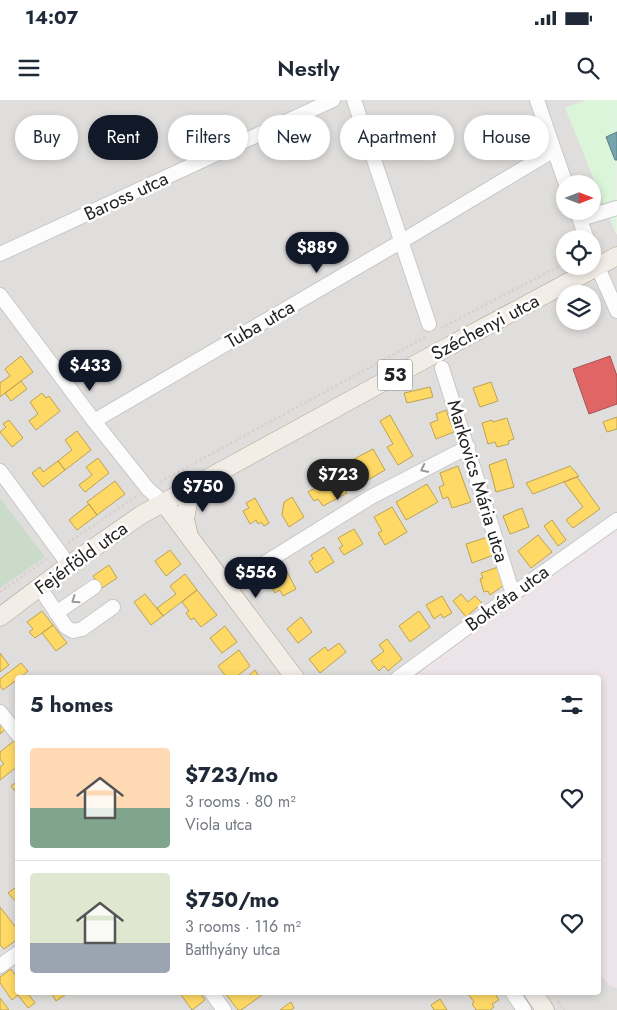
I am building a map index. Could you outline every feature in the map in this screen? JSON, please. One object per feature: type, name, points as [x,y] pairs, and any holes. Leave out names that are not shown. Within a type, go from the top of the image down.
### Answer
[{"type":"main road","name":"53","points":[[601,260],[617,256]]},
{"type":"main road","name":"Széchenyi utca","points":[[164,503],[579,275]]},
{"type":"main road","points":[[190,540],[185,519],[194,486]]},
{"type":"main road","points":[[164,503],[293,675]]},
{"type":"main road","name":"Fejérföld utca","points":[[0,617],[69,564],[141,515],[164,503]]},
{"type":"main road","points":[[535,995],[544,1010]]},
{"type":"street","name":"Baross utca","points":[[0,254],[333,100]]},
{"type":"street","points":[[354,100],[433,329]]},
{"type":"street","points":[[537,100],[563,175]]},
{"type":"street","name":"Tuba utca","points":[[94,421],[554,150]]},
{"type":"street","points":[[601,211],[617,208]]},
{"type":"street","points":[[601,275],[617,311]]},
{"type":"street","points":[[0,295],[94,421],[148,489],[164,503]]},
{"type":"street","name":"Markovics Mária utca","points":[[442,368],[513,594]]},
{"type":"street","points":[[226,587],[371,497],[468,446]]},
{"type":"street","points":[[0,471],[69,564]]},
{"type":"street","name":"Bokréta utca","points":[[402,675],[617,520]]},
{"type":"street","points":[[56,613],[94,587]]},
{"type":"street","points":[[40,588],[68,629],[73,631],[82,629],[113,607]]},
{"type":"street","points":[[0,712],[15,731]]},
{"type":"street","points":[[0,966],[15,955]]},
{"type":"street","points":[[213,995],[224,1010]]},
{"type":"street","points":[[514,995],[524,1010]]},
{"type":"path","points":[[0,592],[148,489],[433,329],[556,268]]},
{"type":"shaded area","points":[[0,100],[586,100],[566,108],[593,175],[556,175],[556,220],[601,220],[601,196],[617,234],[617,528],[417,675],[15,675],[15,995],[601,995],[601,974],[609,985],[617,988],[617,1010],[0,1010],[0,588],[44,557],[0,498]]},
{"type":"shaded area","points":[[556,317],[556,330],[599,330],[610,356],[536,384],[517,332]]},
{"type":"shaded area","points":[[617,528],[617,988],[609,985],[601,974],[601,675],[418,675]]},
{"type":"green space","points":[[586,100],[617,100],[616,234],[601,197],[601,175],[592,175],[565,108]]},
{"type":"green space","points":[[0,498],[45,557],[0,588]]},
{"type":"building: Homes","points":[[21,356],[33,372],[0,397],[0,383],[10,376],[5,369]]},
{"type":"building: Homes","points":[[21,381],[27,389],[11,401],[5,393]]},
{"type":"building: Homes","points":[[491,382],[498,401],[480,407],[473,388]]},
{"type":"building: Homes","points":[[430,387],[433,397],[407,403],[404,393]]},
{"type":"building: Homes","points":[[42,393],[46,398],[49,396],[60,411],[36,430],[29,421],[38,414],[30,402]]},
{"type":"building: Homes","points":[[446,410],[454,432],[436,439],[430,423],[438,420],[436,414]]},
{"type":"building: Homes","points":[[390,415],[413,456],[398,465],[387,447],[393,444],[380,421]]},
{"type":"building: Homes","points":[[617,417],[617,429],[607,432],[603,422]]},
{"type":"building: Homes","points":[[507,418],[514,439],[508,441],[509,444],[497,447],[495,442],[488,444],[482,423]]},
{"type":"building: Homes","points":[[9,420],[23,438],[12,447],[0,432],[6,427],[3,424]]},
{"type":"building: Homes","points":[[77,431],[91,450],[65,470],[58,461],[72,450],[65,440]]},
{"type":"building: Homes","points":[[373,449],[385,470],[366,481],[354,459]]},
{"type":"building: Homes","points":[[98,458],[109,473],[85,492],[79,485],[92,475],[86,467]]},
{"type":"building: Homes","points":[[506,459],[514,487],[496,492],[489,465]]},
{"type":"building: Homes","points":[[58,461],[65,470],[43,487],[32,473],[40,467],[43,472]]},
{"type":"building: Homes","points":[[458,466],[471,502],[452,508],[448,497],[443,499],[439,487],[444,485],[440,473]]},
{"type":"building: Homes","points":[[570,466],[579,476],[533,494],[526,483]]},
{"type":"building: Homes","points":[[339,472],[345,483],[342,485],[347,493],[323,506],[318,499],[314,501],[308,492],[334,478],[332,475]]},
{"type":"building: Homes","points":[[577,477],[600,509],[573,528],[566,520],[583,507],[564,482]]},
{"type":"building: Homes","points":[[115,481],[125,494],[97,515],[87,502]]},
{"type":"building: Homes","points":[[427,484],[438,502],[406,520],[396,502]]},
{"type":"building: Homes","points":[[292,497],[304,517],[289,527],[282,515],[284,502]]},
{"type":"building: Homes","points":[[255,498],[269,523],[264,526],[261,522],[258,524],[256,520],[250,524],[243,511],[249,508],[246,503]]},
{"type":"building: Homes","points":[[89,504],[97,515],[77,530],[69,520]]},
{"type":"building: Homes","points":[[392,507],[407,532],[385,545],[378,533],[382,531],[374,517]]},
{"type":"building: Homes","points":[[522,508],[529,527],[510,534],[503,516]]},
{"type":"building: Homes","points":[[552,520],[566,540],[558,546],[544,526]]},
{"type":"building: Homes","points":[[354,529],[363,544],[344,555],[339,548],[343,546],[338,538]]},
{"type":"building: Homes","points":[[538,535],[552,552],[531,568],[518,551]]},
{"type":"building: Homes","points":[[488,537],[494,555],[472,563],[466,544]]},
{"type":"building: Homes","points":[[324,547],[334,562],[316,573],[309,562],[313,559],[311,555]]},
{"type":"building: Homes","points":[[170,550],[181,564],[166,576],[155,561]]},
{"type":"building: Homes","points":[[109,565],[117,578],[102,588],[93,576]]},
{"type":"building: Homes","points":[[498,567],[504,585],[490,595],[488,591],[484,592],[480,579],[483,578],[481,573]]},
{"type":"building: Homes","points":[[286,570],[296,589],[283,596],[280,590],[275,593],[268,581]]},
{"type":"building: Homes","points":[[185,574],[197,590],[163,616],[157,608],[176,594],[170,586]]},
{"type":"building: Homes","points":[[197,590],[217,615],[201,627],[194,618],[191,620],[186,613],[189,611],[182,602]]},
{"type":"building: Homes","points":[[145,594],[163,616],[151,625],[134,602]]},
{"type":"building: Homes","points":[[461,594],[468,602],[475,596],[482,603],[466,617],[453,601]]},
{"type":"building: Homes","points":[[442,596],[452,613],[443,618],[441,614],[434,619],[426,605]]},
{"type":"building: Homes","points":[[42,611],[53,625],[35,638],[29,632],[33,629],[27,622]]},
{"type":"building: Homes","points":[[419,611],[430,627],[410,642],[399,626]]},
{"type":"building: Homes","points":[[301,617],[312,632],[298,643],[287,629]]},
{"type":"building: Homes","points":[[53,625],[67,643],[56,651],[42,633]]},
{"type":"building: Homes","points":[[225,626],[237,642],[222,653],[210,638]]},
{"type":"building: Homes","points":[[387,639],[402,659],[388,671],[384,666],[379,671],[371,661],[384,651],[379,645]]},
{"type":"building: Homes","points":[[339,643],[346,652],[320,673],[309,659],[325,647],[328,651]]},
{"type":"building: Homes","points":[[239,650],[250,666],[239,675],[225,675],[218,666]]},
{"type":"building: Homes","points":[[0,653],[9,665],[0,672]]},
{"type":"building: Homes","points":[[21,663],[28,671],[23,675],[15,675],[15,681],[3,690],[0,686],[0,679]]},
{"type":"building: Homes","points":[[255,670],[258,675],[249,675]]},
{"type":"building: Homes","points":[[0,721],[6,729],[0,734]]},
{"type":"building: Homes","points":[[15,742],[15,768],[0,780],[0,767],[4,764],[0,759],[0,752]]},
{"type":"building: Homes","points":[[15,783],[15,791],[11,786]]},
{"type":"building: Homes","points":[[15,888],[15,901],[8,893]]},
{"type":"building: Homes","points":[[0,907],[15,926],[15,941],[4,949],[0,945]]},
{"type":"building: Homes","points":[[11,969],[15,975],[15,995],[18,995],[12,1000],[0,983],[0,977]]},
{"type":"building: Homes","points":[[18,995],[29,995],[35,1003],[28,1008]]},
{"type":"building: Homes","points":[[53,995],[65,995],[56,1001]]},
{"type":"building: Homes","points":[[181,995],[201,995],[205,1000],[192,1010]]},
{"type":"building: Homes","points":[[227,995],[262,995],[241,1010],[238,1010]]},
{"type":"building: Homes","points":[[469,995],[496,995],[499,1000],[492,1004],[494,1007],[490,1010],[476,1010],[472,1004],[474,1002]]},
{"type":"building: Homes","points":[[0,998],[9,1010],[0,1010]]},
{"type":"building: Homes","points":[[440,999],[447,1010],[434,1010],[431,1005]]},
{"type":"building: Homes","points":[[291,1002],[294,1008],[291,1010],[280,1010]]},
{"type":"building: Shops","points":[[610,356],[617,376],[617,404],[589,414],[573,369]]},
{"type":"building: Public","points":[[617,132],[617,160],[615,160],[606,137]]}]
